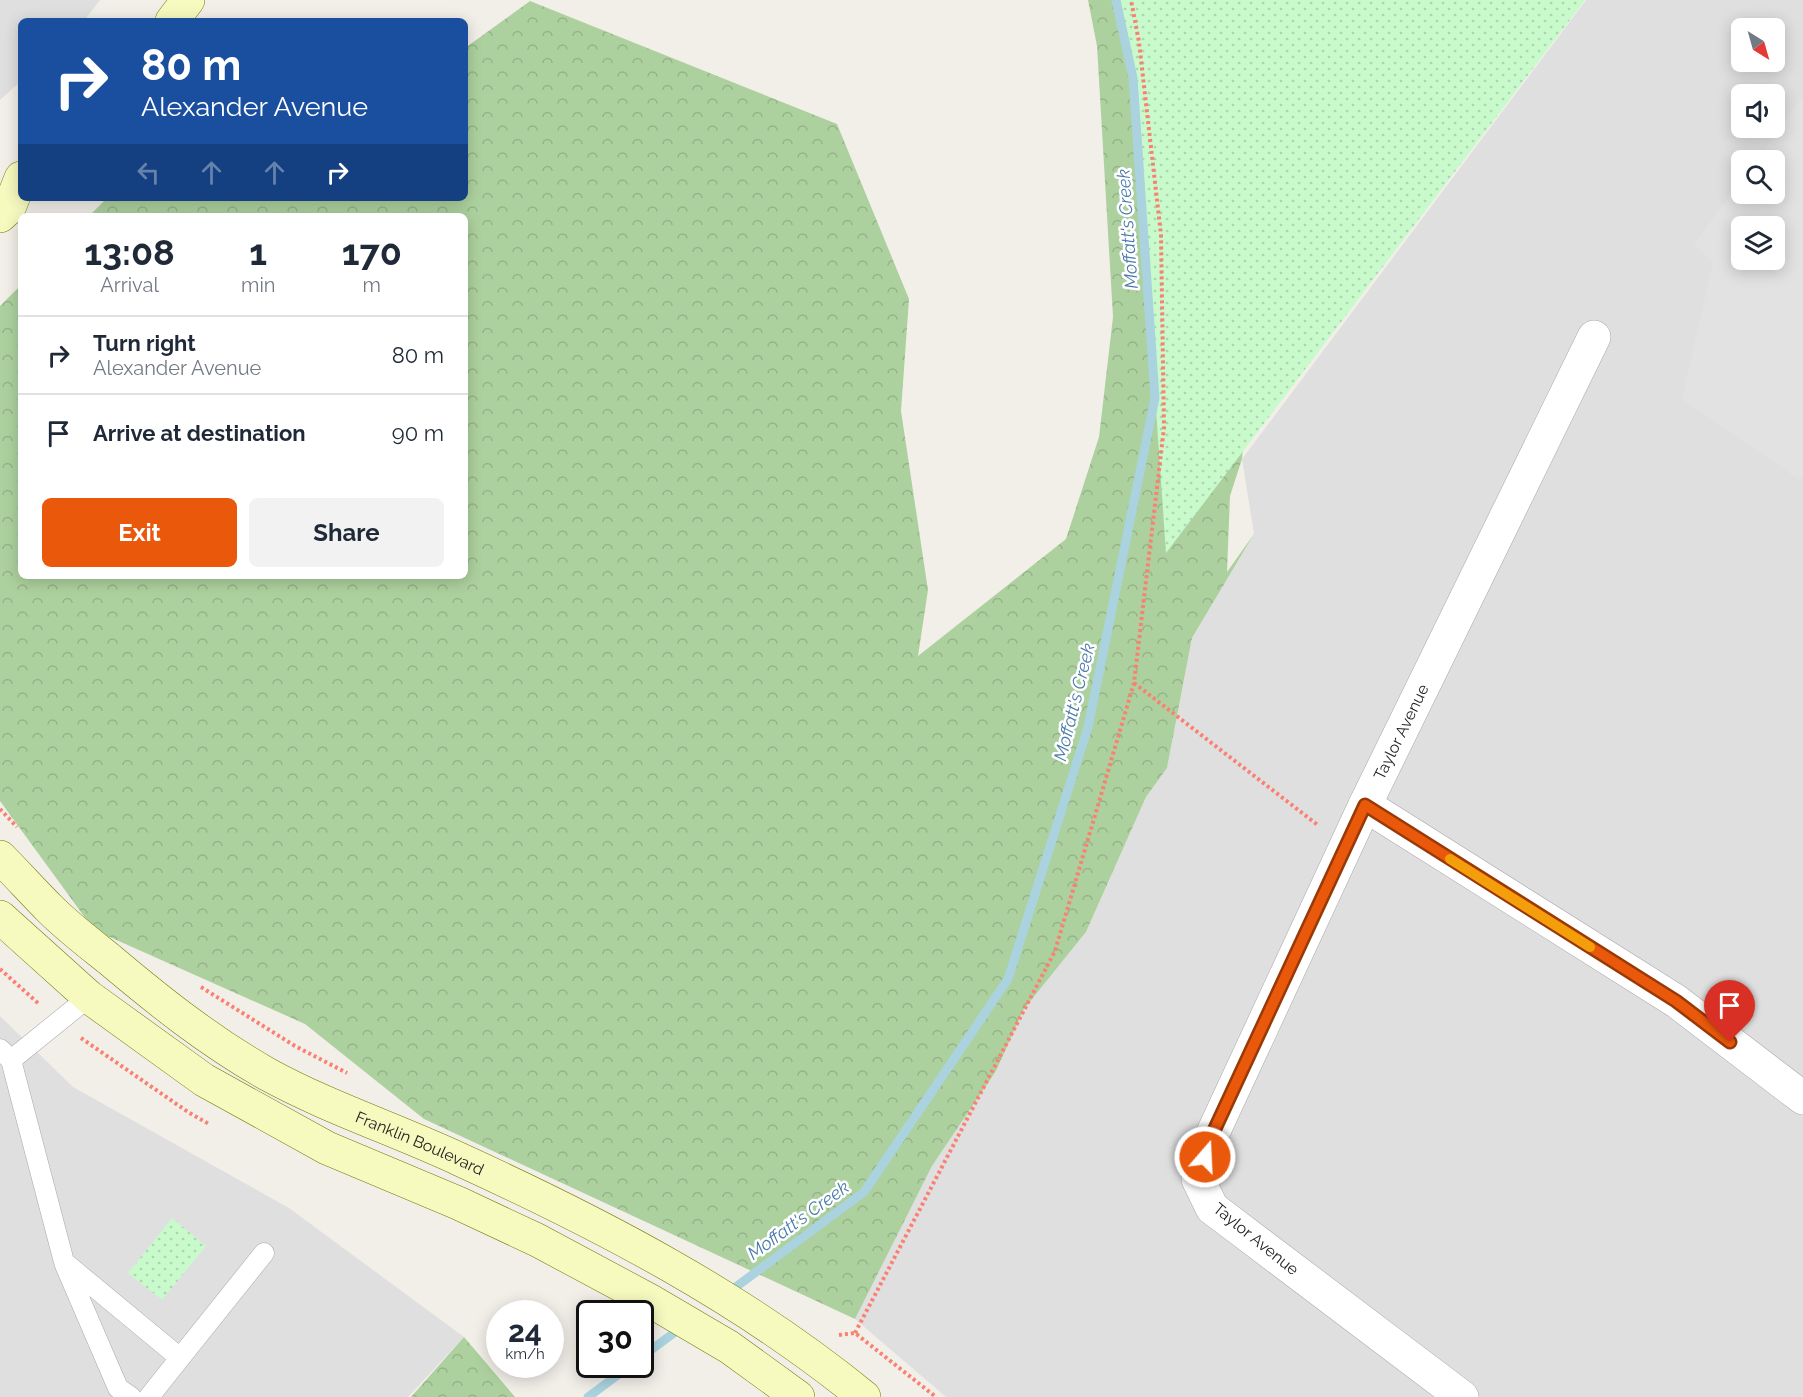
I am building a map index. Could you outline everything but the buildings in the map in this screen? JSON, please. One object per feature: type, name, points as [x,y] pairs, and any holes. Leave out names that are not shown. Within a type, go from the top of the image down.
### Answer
[{"type":"main road","points":[[174,18],[188,0]]},
{"type":"main road","points":[[0,180],[18,174]]},
{"type":"main road","points":[[0,216],[9,208],[18,186]]},
{"type":"main road","name":"Franklin Boulevard","points":[[0,857],[60,918],[174,1014],[220,1045],[269,1075],[341,1110],[457,1158],[557,1204],[682,1272],[760,1320],[821,1362],[864,1397]]},
{"type":"main road","points":[[0,917],[89,997],[204,1080],[327,1148],[458,1203],[537,1240],[649,1300],[729,1347],[798,1397]]},
{"type":"street","name":"Taylor Avenue","points":[[1462,1397],[1212,1208],[1198,1179],[1212,1135],[1365,805],[1594,337]]},
{"type":"street","points":[[1365,805],[1676,1001],[1803,1098]]},
{"type":"lane","points":[[89,997],[6,1055],[64,1262],[118,1388],[131,1397]]},
{"type":"lane","points":[[149,1397],[264,1253]]},
{"type":"lane","points":[[64,1262],[180,1358]]},
{"type":"path","points":[[936,1397],[855,1333],[1055,951],[1134,683],[1164,428],[1161,235],[1139,42],[1131,0]]},
{"type":"path","points":[[1134,683],[1347,846]]},
{"type":"path","points":[[0,809],[18,828]]},
{"type":"path","points":[[196,984],[295,1046],[356,1077]]},
{"type":"shaded area","points":[[0,0],[100,0],[86,18],[18,18],[18,84],[0,100]]},
{"type":"shaded area","points":[[1586,0],[1803,0],[1803,1397],[946,1397],[855,1319],[932,1166],[996,1071],[1024,1009],[1086,932],[1146,797],[1167,768],[1192,638],[1254,534],[1242,459]]},
{"type":"shaded area","points":[[1803,97],[1803,476],[1800,480],[1682,399],[1713,262],[1694,245],[1731,194],[1731,204],[1785,204],[1785,150],[1763,150],[1772,138],[1785,138],[1785,121]]},
{"type":"shaded area","points":[[0,1016],[73,1087],[289,1208],[464,1337],[408,1397],[0,1397]]},
{"type":"green space","points":[[1088,0],[1551,0],[1245,423],[1242,459],[1230,496],[1227,572],[1254,534],[1192,638],[1167,768],[1146,797],[1086,932],[1024,1009],[996,1071],[932,1166],[855,1319],[424,1119],[305,1024],[94,930],[0,801],[0,306],[18,288],[18,579],[468,579],[468,213],[92,213],[104,201],[468,201],[468,46],[530,1],[837,124],[909,299],[901,411],[928,590],[918,656],[1066,539],[1099,437],[1113,317],[1097,46]]},
{"type":"green space","points":[[1114,0],[1585,0],[1166,553],[1134,93]]},
{"type":"green space","points":[[172,1218],[206,1246],[162,1300],[128,1273]]},
{"type":"green space","points":[[464,1337],[486,1363],[486,1378],[499,1378],[515,1397],[411,1397]]},
{"type":"waterway","name":"Moffatt's Creek","points":[[729,1292],[864,1192],[1008,979],[1088,727],[1155,398],[1133,78],[1116,0]]},
{"type":"waterway","name":"Moffatt's Creek","points":[[654,1348],[682,1327]]},
{"type":"waterway","name":"Moffatt's Creek","points":[[588,1397],[614,1378]]},
{"type":"slow traffic","points":[[1450,859],[1590,947]]},
{"type":"route","points":[[1205,1157],[1212,1135],[1365,805],[1676,1001],[1730,1042]]}]
